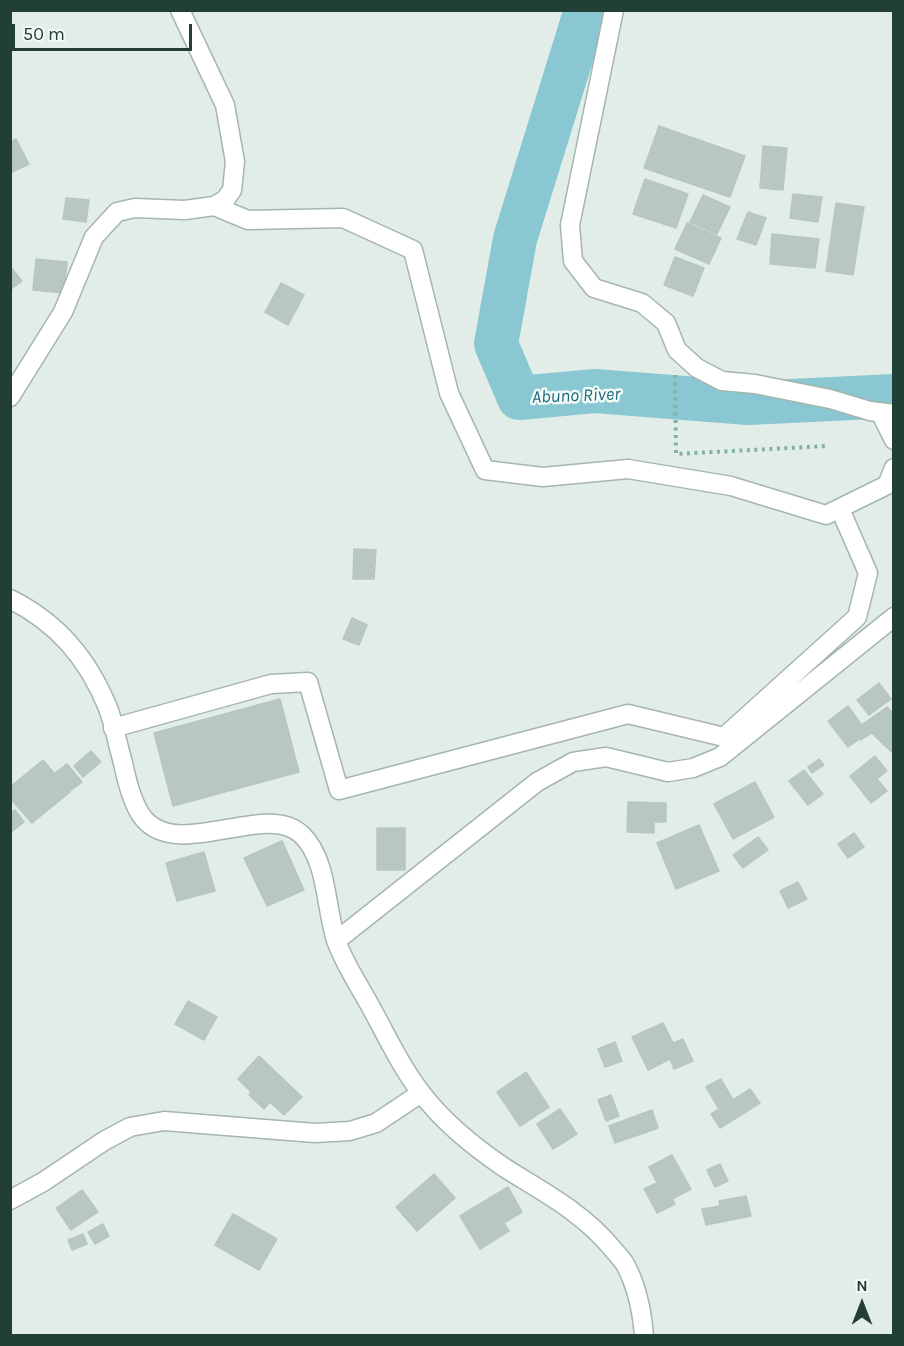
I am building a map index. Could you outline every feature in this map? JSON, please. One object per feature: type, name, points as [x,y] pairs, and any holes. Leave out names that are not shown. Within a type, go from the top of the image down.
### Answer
[{"type":"street","points":[[10,396],[63,312],[94,237],[117,212],[135,208],[185,210],[214,206],[225,200],[232,190],[236,162],[225,105],[180,10]]},
{"type":"street","points":[[614,10],[570,225],[573,261],[594,288],[642,303],[666,323],[677,350],[697,368],[722,381],[755,384],[887,413],[894,440]]},
{"type":"street","points":[[214,206],[248,220],[343,218],[413,250],[449,393],[485,470],[543,477],[628,469],[731,486],[826,515],[887,485],[894,468]]},
{"type":"street","points":[[113,728],[271,684],[308,682],[339,790],[628,714],[724,737],[858,618],[868,573],[840,508]]},
{"type":"street","points":[[10,599],[29,609],[61,633],[89,668],[108,709],[130,791],[144,819],[164,833],[199,834],[246,826],[279,824],[300,833],[316,854],[336,941],[373,1011],[421,1093],[455,1131],[505,1168],[562,1202],[598,1231],[624,1262],[636,1289],[644,1335]]},
{"type":"street","points":[[336,941],[537,782],[573,762],[606,757],[668,772],[693,768],[720,757],[894,617]]},
{"type":"street","points":[[10,1200],[130,1127],[164,1121],[315,1133],[350,1131],[376,1123],[421,1093]]},
{"type":"path","points":[[674,381],[676,454],[826,446]]},
{"type":"building","points":[[659,126],[745,156],[730,197],[644,168]]},
{"type":"building","points":[[16,139],[29,164],[10,173],[10,142]]},
{"type":"building","points":[[763,146],[787,148],[783,190],[760,188]]},
{"type":"building","points":[[645,179],[688,194],[676,228],[633,214]]},
{"type":"building","points":[[793,194],[822,197],[818,222],[790,218]]},
{"type":"building","points":[[703,195],[730,207],[717,234],[690,222]]},
{"type":"building","points":[[66,198],[89,200],[86,222],[63,219]]},
{"type":"building","points":[[836,203],[864,207],[853,275],[826,271]]},
{"type":"building","points":[[748,212],[766,218],[756,245],[737,239]]},
{"type":"building","points":[[687,223],[721,238],[709,264],[675,249]]},
{"type":"building","points":[[772,234],[819,239],[815,268],[770,264]]},
{"type":"building","points":[[675,257],[704,268],[693,296],[664,285]]},
{"type":"building","points":[[36,259],[67,262],[64,293],[33,290]]},
{"type":"building","points":[[10,266],[22,281],[10,290]]},
{"type":"building","points":[[281,283],[304,295],[288,325],[265,312]]},
{"type":"building","points":[[354,549],[376,550],[374,579],[353,579]]},
{"type":"building","points":[[352,618],[367,625],[359,645],[343,639]]},
{"type":"building","points":[[879,683],[891,699],[869,715],[857,700]]},
{"type":"building","points":[[280,699],[299,772],[173,806],[154,733]]},
{"type":"building","points":[[848,706],[861,724],[852,731],[858,740],[848,747],[828,721]]},
{"type":"building","points":[[887,707],[894,714],[894,735],[883,744],[872,733],[860,740],[853,731]]},
{"type":"building","points":[[894,735],[894,754],[883,744]]},
{"type":"building","points":[[91,751],[101,762],[83,777],[74,766]]},
{"type":"building","points":[[875,756],[887,771],[877,779],[887,791],[871,803],[850,776]]},
{"type":"building","points":[[819,759],[824,765],[812,773],[808,767]]},
{"type":"building","points":[[43,760],[70,792],[32,823],[10,798],[10,787]]},
{"type":"building","points":[[67,764],[82,782],[70,791],[55,773]]},
{"type":"building","points":[[804,770],[823,794],[808,805],[789,781]]},
{"type":"building","points":[[755,782],[774,817],[733,839],[714,804]]},
{"type":"building","points":[[628,802],[666,803],[666,822],[654,822],[654,833],[627,832]]},
{"type":"building","points":[[15,810],[24,822],[10,833],[10,813]]},
{"type":"building","points":[[699,825],[719,871],[676,889],[657,843]]},
{"type":"building","points":[[377,828],[405,828],[405,870],[377,870]]},
{"type":"building","points":[[854,833],[864,847],[848,858],[838,844]]},
{"type":"building","points":[[758,837],[768,850],[743,868],[733,855]]},
{"type":"building","points":[[282,841],[304,890],[267,906],[244,858]]},
{"type":"building","points":[[204,852],[215,891],[177,901],[166,863]]},
{"type":"building","points":[[798,882],[807,899],[788,908],[780,891]]},
{"type":"building","points":[[188,1001],[217,1017],[204,1040],[175,1024]]},
{"type":"building","points":[[663,1023],[673,1043],[683,1039],[693,1061],[674,1069],[670,1059],[648,1070],[632,1037]]},
{"type":"building","points":[[615,1042],[622,1061],[605,1067],[598,1049]]},
{"type":"building","points":[[259,1056],[302,1097],[284,1115],[270,1102],[264,1109],[249,1095],[251,1092],[238,1079]]},
{"type":"building","points":[[526,1072],[549,1107],[520,1126],[497,1092]]},
{"type":"building","points":[[721,1079],[733,1100],[750,1089],[760,1103],[720,1128],[711,1114],[719,1109],[706,1087]]},
{"type":"building","points":[[611,1095],[619,1116],[606,1121],[598,1100]]},
{"type":"building","points":[[560,1109],[577,1134],[553,1149],[537,1124]]},
{"type":"building","points":[[652,1110],[658,1128],[615,1143],[609,1126]]},
{"type":"building","points":[[672,1155],[691,1189],[672,1199],[675,1204],[657,1213],[644,1189],[657,1183],[649,1167]]},
{"type":"building","points":[[720,1164],[728,1181],[715,1187],[707,1170]]},
{"type":"building","points":[[434,1174],[455,1198],[417,1231],[396,1207]]},
{"type":"building","points":[[508,1187],[522,1212],[504,1223],[509,1231],[480,1249],[460,1216]]},
{"type":"building","points":[[82,1190],[98,1212],[71,1230],[56,1208]]},
{"type":"building","points":[[746,1196],[751,1216],[706,1225],[702,1209],[720,1206],[719,1201]]},
{"type":"building","points":[[233,1214],[277,1239],[259,1270],[215,1245]]},
{"type":"building","points":[[103,1224],[109,1236],[95,1244],[88,1232]]},
{"type":"building","points":[[83,1234],[87,1244],[72,1250],[68,1240]]},
{"type":"waterway","name":"Abuno River","points":[[586,10],[515,239],[496,344],[519,398],[595,391],[748,403],[894,396]]}]
